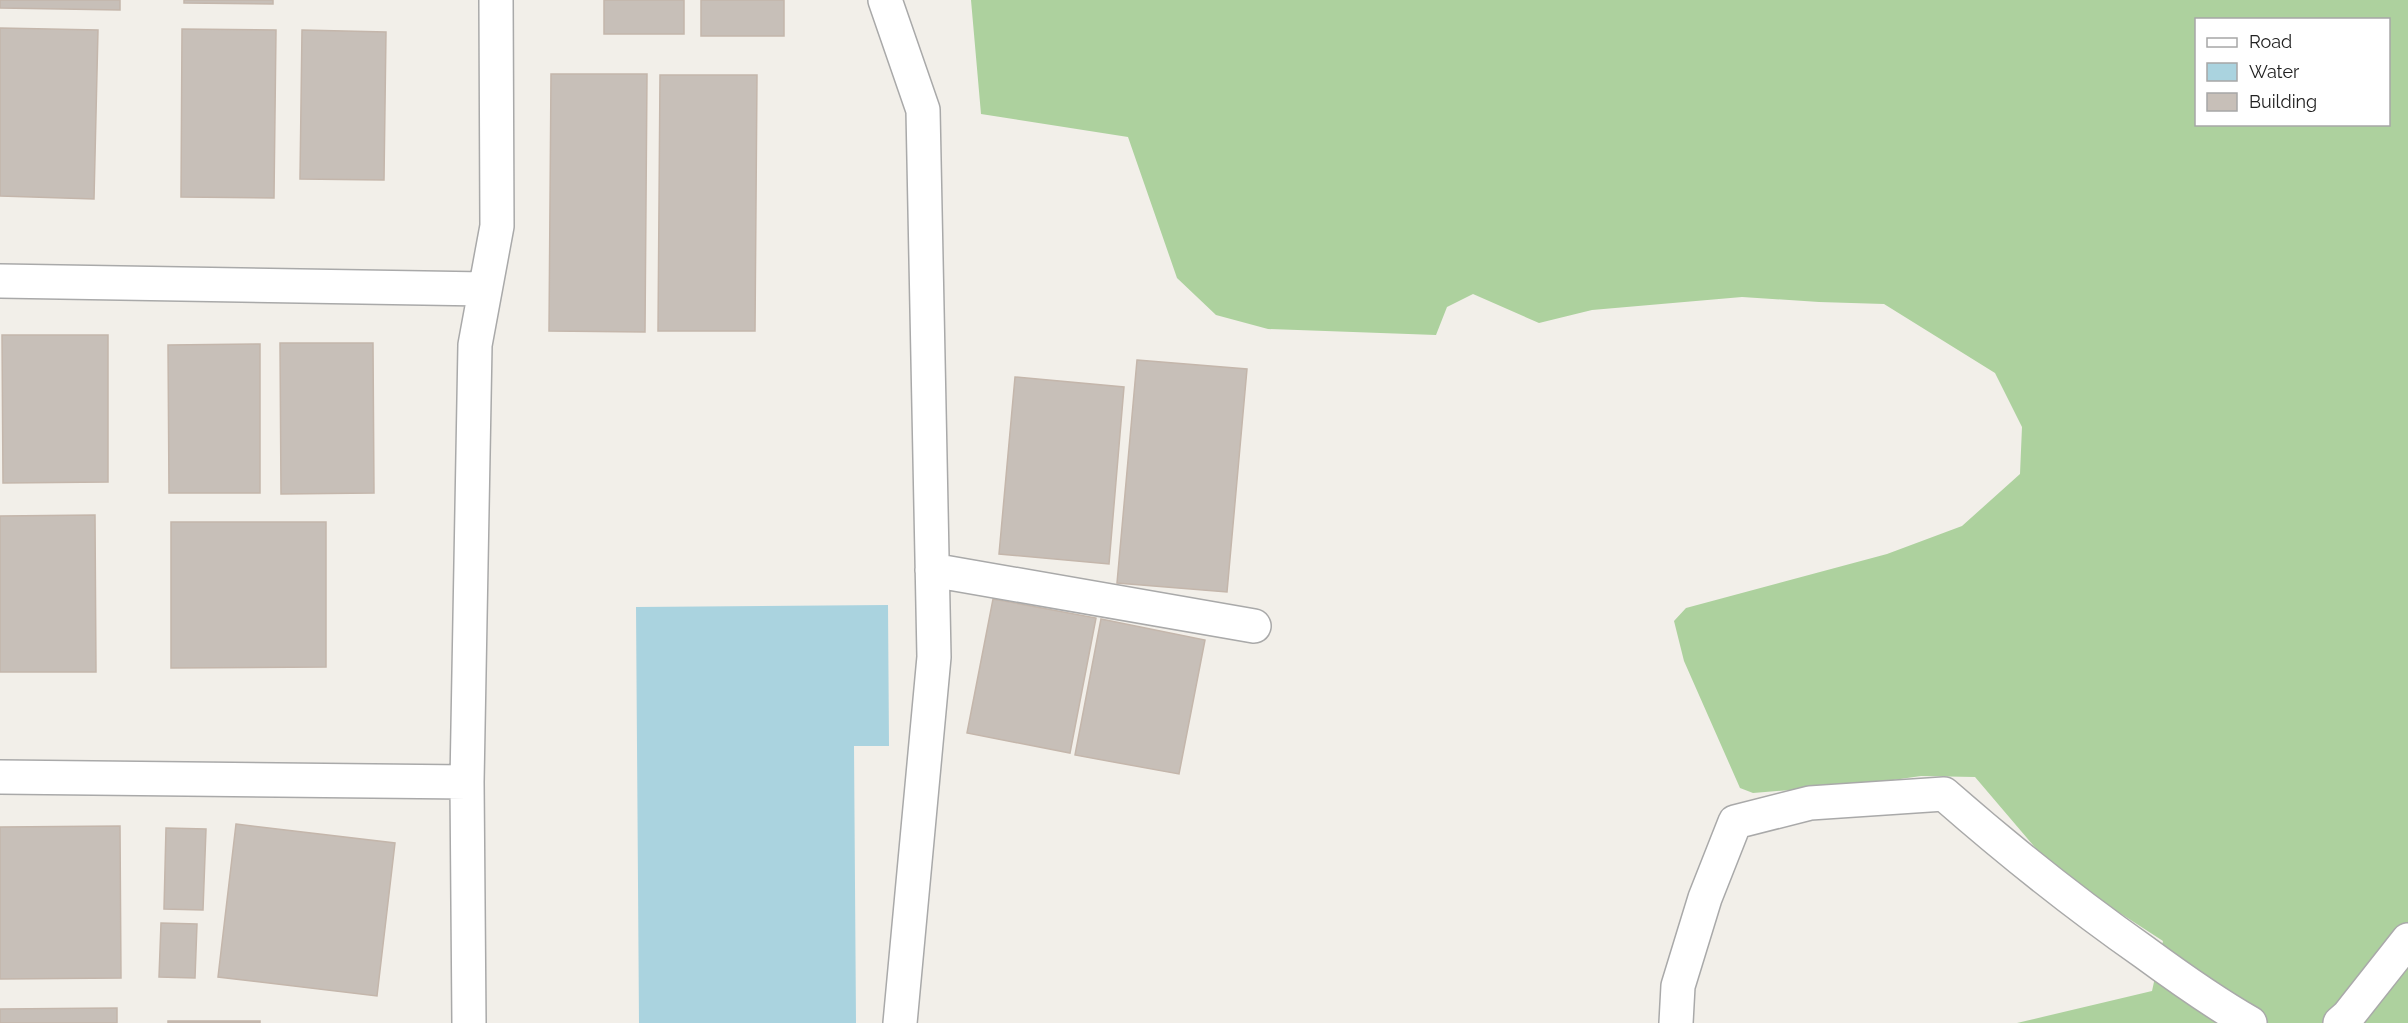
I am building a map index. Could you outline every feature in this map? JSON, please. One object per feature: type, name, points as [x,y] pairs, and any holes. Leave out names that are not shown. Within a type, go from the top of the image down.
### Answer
[{"type":"street","points":[[469,1023],[467,782],[475,345],[498,226],[496,0]]},
{"type":"street","points":[[885,0],[922,110],[934,657],[900,1023]]},
{"type":"street","points":[[0,281],[485,289]]},
{"type":"street","points":[[932,570],[1254,626]]},
{"type":"street","points":[[0,777],[467,782]]},
{"type":"street","points":[[1676,1023],[1678,986],[1705,898],[1735,822],[1809,803],[1944,794],[1998,842],[2090,914],[2215,1003],[2250,1023]]},
{"type":"street","points":[[2340,1023],[2408,940]]},
{"type":"green space","points":[[971,0],[2408,0],[2408,1023],[2017,1023],[2152,991],[2163,941],[2055,871],[1975,777],[1921,776],[1865,784],[1753,793],[1740,788],[1684,661],[1674,621],[1686,608],[1887,554],[1962,526],[2020,474],[2022,427],[1995,373],[1884,304],[1742,297],[1592,310],[1539,323],[1473,294],[1447,307],[1436,335],[1268,329],[1216,315],[1177,278],[1128,137],[981,114]]},
{"type":"water","points":[[888,605],[889,746],[854,746],[856,1023],[639,1023],[636,607]]},
{"type":"building","points":[[0,0],[120,0],[120,10],[0,8]]},
{"type":"building","points":[[184,0],[273,0],[273,4],[184,3]]},
{"type":"building","points":[[604,0],[684,0],[684,34],[604,34]]},
{"type":"building","points":[[701,0],[784,0],[784,36],[701,36]]},
{"type":"building","points":[[0,28],[98,30],[94,199],[0,196]]},
{"type":"building","points":[[182,29],[276,30],[274,198],[181,197]]},
{"type":"building","points":[[302,30],[386,32],[384,180],[300,179]]},
{"type":"building","points":[[551,74],[647,74],[645,332],[549,331]]},
{"type":"building","points":[[660,75],[757,75],[755,331],[658,331]]},
{"type":"building","points":[[2,335],[108,335],[108,482],[3,483]]},
{"type":"building","points":[[280,343],[373,343],[374,493],[281,494]]},
{"type":"building","points":[[260,344],[260,493],[169,493],[168,345]]},
{"type":"building","points":[[1137,360],[1247,369],[1227,592],[1117,583]]},
{"type":"building","points":[[1015,377],[1124,387],[1109,564],[999,554]]},
{"type":"building","points":[[95,515],[96,672],[0,672],[0,516]]},
{"type":"building","points":[[171,522],[326,522],[326,667],[171,668]]},
{"type":"building","points":[[993,599],[1096,618],[1070,753],[967,733]]},
{"type":"building","points":[[1101,619],[1205,640],[1179,774],[1075,755]]},
{"type":"building","points":[[236,824],[395,843],[377,996],[218,977]]},
{"type":"building","points":[[120,826],[121,978],[0,979],[0,827]]},
{"type":"building","points":[[166,828],[206,829],[203,910],[164,909]]},
{"type":"building","points":[[161,923],[197,924],[195,978],[159,977]]},
{"type":"building","points":[[117,1008],[117,1023],[0,1023],[0,1009]]},
{"type":"building","points":[[168,1021],[260,1021],[260,1023],[168,1023]]}]
